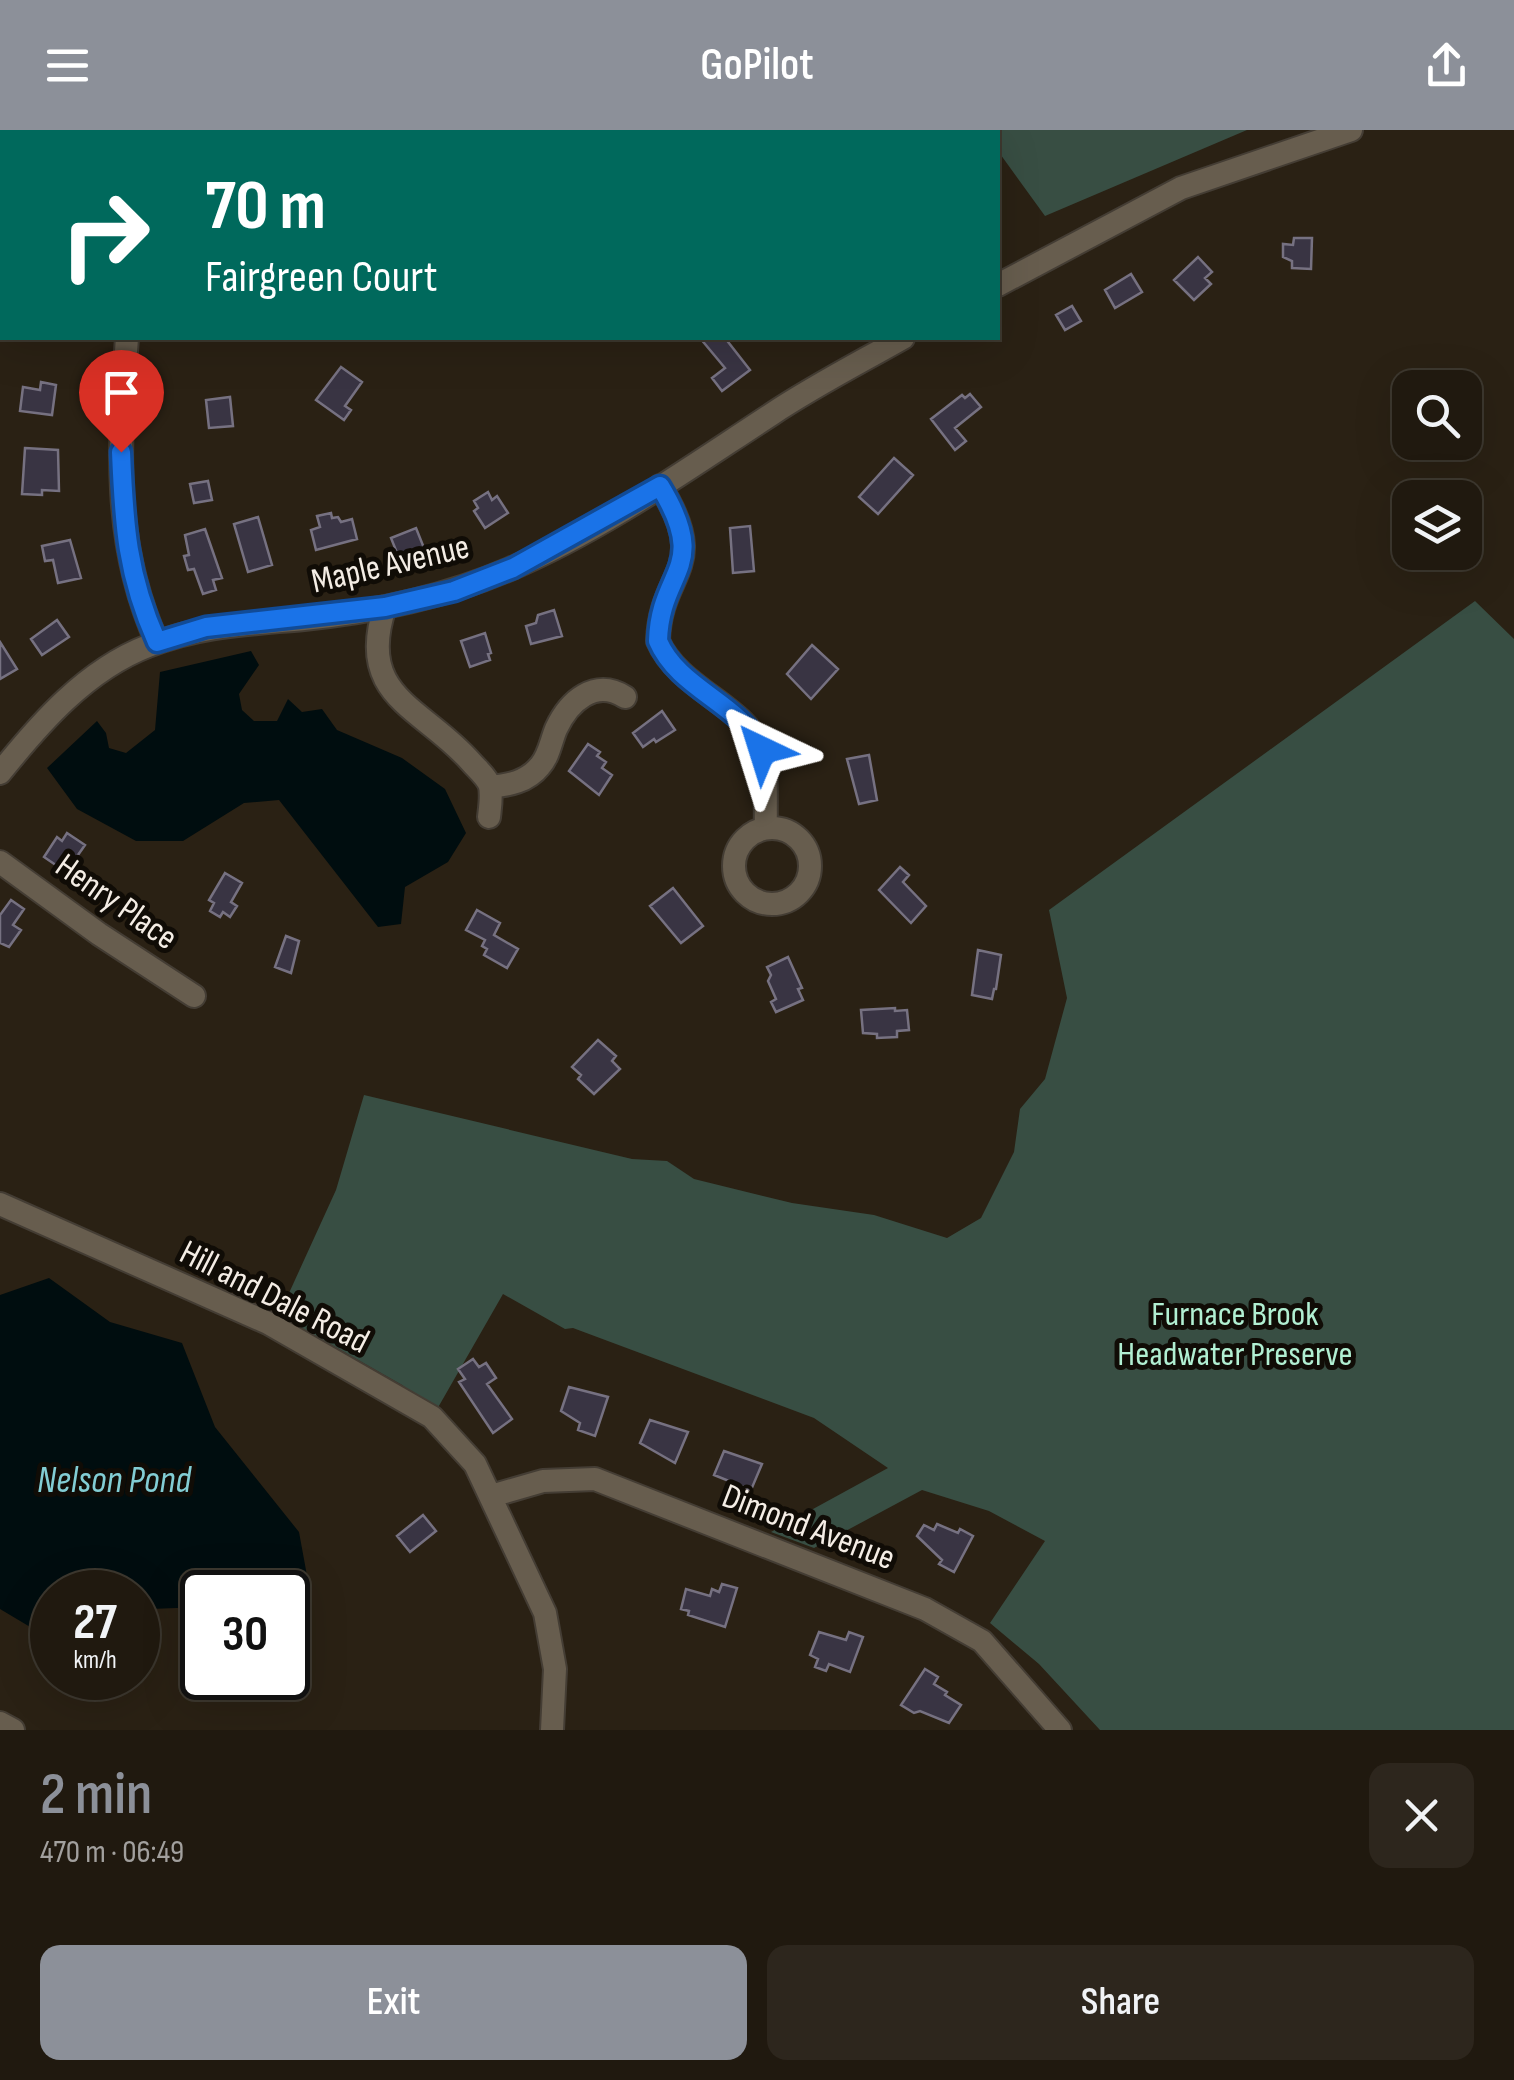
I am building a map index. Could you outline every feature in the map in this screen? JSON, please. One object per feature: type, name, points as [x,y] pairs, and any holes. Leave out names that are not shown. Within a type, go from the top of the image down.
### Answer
[{"type":"street","points":[[1000,283],[1181,188],[1350,130]]},
{"type":"street","points":[[127,340],[120,424],[123,510],[139,603],[157,642]]},
{"type":"street","name":"Maple Avenue","points":[[0,774],[31,734],[87,682],[157,642],[206,627],[385,607],[454,591],[513,568],[660,486],[776,411],[900,340]]},
{"type":"street","points":[[660,486],[681,529],[684,562],[663,613],[658,641],[674,667],[755,736],[764,764],[766,828]]},
{"type":"street","points":[[385,607],[377,644],[383,678],[426,723],[465,755],[490,787],[489,818]]},
{"type":"street","points":[[490,787],[524,780],[539,769],[562,717],[583,696],[597,688],[625,696]]},
{"type":"street","name":"Henry Place","points":[[0,862],[98,934],[194,996]]},
{"type":"street","name":"Hill and Dale Road","points":[[0,1204],[268,1323],[432,1416],[476,1464],[545,1613],[555,1669],[552,1730]]},
{"type":"street","name":"Dimond Avenue","points":[[490,1493],[543,1480],[595,1480],[925,1609],[982,1641],[1060,1730]]},
{"type":"street","points":[[0,1723],[13,1730]]},
{"type":"green space","points":[[1000,130],[1247,130],[1045,216],[1000,154]]},
{"type":"green space","name":"Furnace Brook Headwater Preserve","points":[[1475,601],[1514,639],[1514,1730],[1100,1730],[1039,1664],[990,1623],[1045,1541],[989,1511],[922,1490],[814,1548],[771,1532],[888,1468],[814,1418],[573,1328],[565,1329],[503,1294],[436,1411],[402,1385],[279,1315],[336,1190],[364,1095],[632,1159],[667,1161],[694,1179],[792,1203],[874,1215],[947,1238],[981,1218],[1014,1152],[1020,1109],[1045,1079],[1067,998],[1049,910]]},
{"type":"water","points":[[251,651],[259,665],[239,694],[242,710],[254,721],[277,721],[288,699],[302,712],[322,709],[337,730],[402,758],[445,789],[466,833],[448,862],[405,887],[401,924],[378,927],[279,800],[244,803],[183,841],[136,841],[77,809],[47,768],[97,721],[106,733],[109,748],[126,753],[155,730],[160,672]]},
{"type":"water","name":"Nelson Pond","points":[[49,1278],[110,1322],[182,1343],[215,1427],[299,1532],[306,1570],[180,1570],[180,1608],[160,1609],[160,1570],[30,1570],[30,1627],[0,1609],[0,1295]]},
{"type":"building","points":[[1294,238],[1312,238],[1311,269],[1292,268],[1292,261],[1283,257],[1283,244],[1293,245]]},
{"type":"building","points":[[1198,257],[1212,272],[1205,278],[1211,284],[1194,300],[1174,280]]},
{"type":"building","points":[[1131,274],[1142,292],[1115,308],[1105,290]]},
{"type":"building","points":[[1072,306],[1081,321],[1065,330],[1056,315]]},
{"type":"building","points":[[702,340],[727,340],[750,370],[722,391],[712,378],[725,368]]},
{"type":"building","points":[[341,367],[362,382],[345,406],[351,410],[344,420],[316,400]]},
{"type":"building","points":[[41,382],[56,385],[52,415],[20,411],[23,387],[40,390]]},
{"type":"building","points":[[970,394],[981,407],[955,428],[966,441],[955,450],[931,419],[962,395],[965,398]]},
{"type":"building","points":[[230,397],[233,426],[209,428],[206,400]]},
{"type":"building","points":[[25,448],[58,450],[59,491],[22,494]]},
{"type":"building","points":[[894,458],[913,475],[878,514],[859,497]]},
{"type":"building","points":[[208,481],[212,500],[194,503],[190,484]]},
{"type":"building","points":[[488,492],[492,500],[497,496],[508,513],[485,528],[474,511],[478,508],[474,501]]},
{"type":"building","points":[[331,513],[332,518],[338,517],[341,522],[352,519],[357,539],[316,550],[311,530],[320,527],[317,516]]},
{"type":"building","points":[[258,517],[272,565],[248,572],[234,524]]},
{"type":"building","points":[[750,526],[754,571],[733,573],[730,528]]},
{"type":"building","points":[[416,528],[424,548],[399,558],[391,538]]},
{"type":"building","points":[[205,529],[222,578],[213,580],[216,590],[203,594],[194,569],[188,570],[184,556],[189,555],[185,535]]},
{"type":"building","points":[[70,540],[81,578],[58,583],[53,560],[45,561],[42,546]]},
{"type":"building","points":[[554,610],[562,636],[531,644],[526,626],[536,623],[538,615]]},
{"type":"building","points":[[57,620],[69,637],[42,655],[31,639]]},
{"type":"building","points":[[485,633],[490,660],[470,667],[461,641]]},
{"type":"building","points":[[0,642],[17,669],[0,679]]},
{"type":"building","points":[[812,645],[838,669],[811,699],[787,674]]},
{"type":"building","points":[[662,711],[675,730],[643,747],[633,733]]},
{"type":"building","points":[[588,744],[600,752],[597,756],[606,762],[602,768],[612,775],[599,795],[569,771]]},
{"type":"building","points":[[869,755],[877,800],[859,804],[847,759]]},
{"type":"building","points":[[67,833],[85,845],[66,872],[44,857],[57,837],[62,841]]},
{"type":"building","points":[[900,867],[909,875],[903,882],[926,906],[911,923],[879,890]]},
{"type":"building","points":[[225,873],[242,883],[231,902],[237,906],[230,917],[223,912],[220,917],[210,911],[214,903],[209,900]]},
{"type":"building","points":[[673,888],[703,926],[681,943],[650,906]]},
{"type":"building","points":[[11,900],[24,909],[13,925],[21,930],[9,947],[0,943],[0,915]]},
{"type":"building","points":[[477,910],[500,923],[494,935],[518,949],[507,968],[484,955],[485,940],[466,930]]},
{"type":"building","points":[[286,936],[299,941],[291,973],[275,967]]},
{"type":"building","points":[[978,950],[1001,955],[992,999],[972,995]]},
{"type":"building","points":[[788,957],[802,988],[798,989],[803,1000],[776,1012],[767,967]]},
{"type":"building","points":[[861,1010],[907,1010],[909,1030],[897,1031],[897,1037],[877,1038],[877,1034],[863,1033]]},
{"type":"building","points":[[598,1040],[616,1056],[612,1061],[620,1069],[594,1094],[572,1067]]},
{"type":"building","points":[[473,1359],[479,1367],[486,1363],[496,1378],[487,1384],[512,1419],[493,1433],[459,1382],[465,1379],[458,1369]]},
{"type":"building","points":[[569,1387],[608,1397],[595,1436],[578,1430],[580,1423],[561,1411]]},
{"type":"building","points":[[650,1420],[688,1432],[675,1463],[640,1443]]},
{"type":"building","points":[[724,1451],[762,1464],[751,1490],[714,1475]]},
{"type":"building","points":[[423,1515],[436,1531],[410,1552],[397,1536]]},
{"type":"building","points":[[937,1524],[973,1536],[954,1572],[939,1564],[942,1560],[917,1536],[924,1525],[934,1530]]},
{"type":"building","points":[[722,1584],[737,1588],[725,1627],[681,1609],[686,1589],[710,1596],[712,1589],[719,1592]]},
{"type":"building","points":[[819,1632],[846,1640],[849,1632],[863,1637],[850,1672],[829,1664],[826,1671],[815,1667],[818,1659],[810,1655]]},
{"type":"building","points":[[925,1669],[938,1677],[934,1684],[947,1692],[945,1695],[961,1705],[949,1723],[901,1705]]},
{"type":"route","points":[[121,452],[130,566],[139,603],[157,642],[206,627],[304,619],[385,607],[454,591],[513,568],[660,486],[672,506],[684,543],[684,562],[658,629],[663,654],[700,690],[746,725],[762,750]]}]
